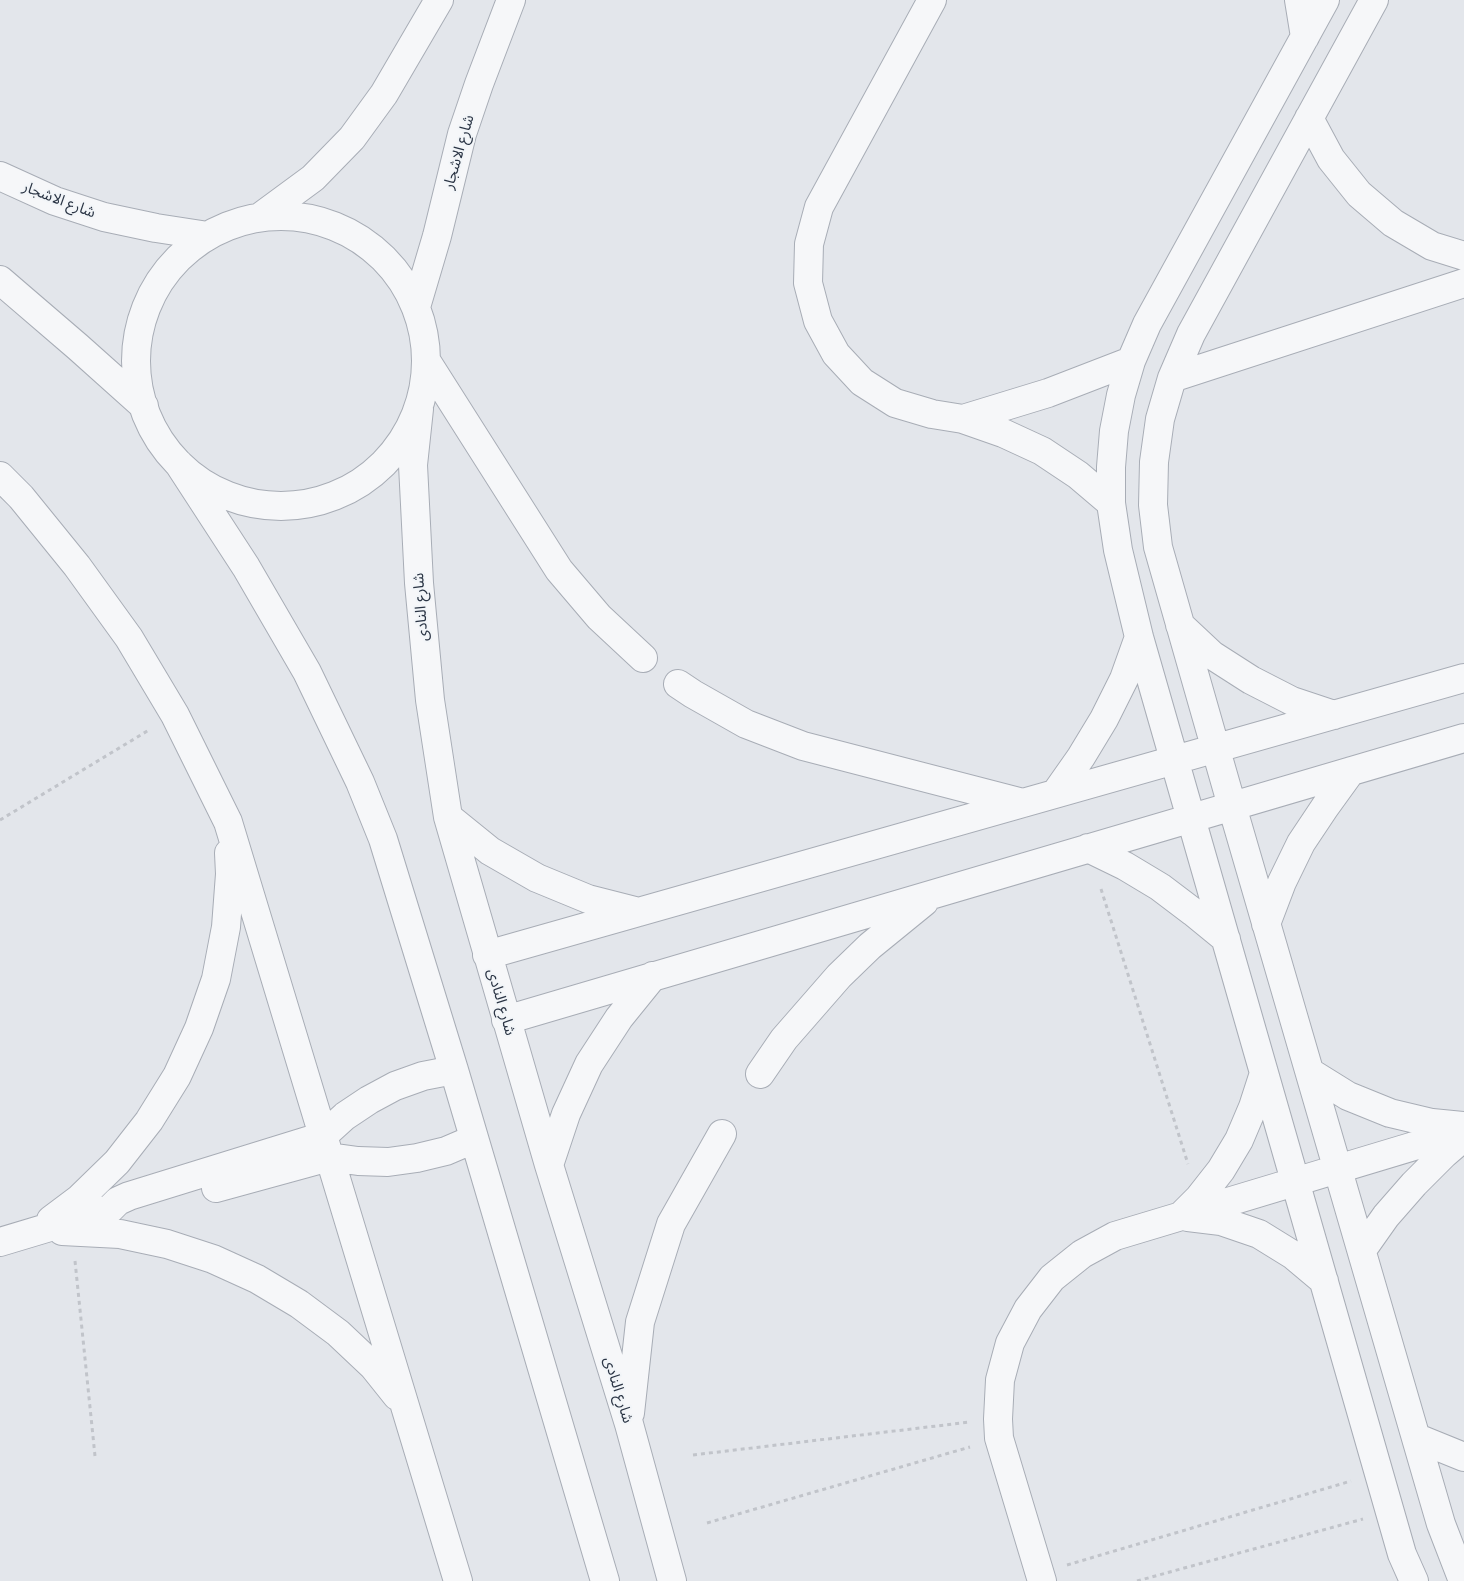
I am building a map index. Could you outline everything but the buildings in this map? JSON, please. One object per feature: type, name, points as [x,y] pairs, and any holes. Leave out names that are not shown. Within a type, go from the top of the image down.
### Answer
[{"type":"street","points":[[260,217],[313,178],[352,138],[384,94],[439,0]]},
{"type":"street","name":"شارع الاشجار","points":[[416,307],[437,236],[462,134],[511,0]]},
{"type":"street","points":[[932,0],[819,207],[809,244],[808,283],[818,321],[836,354],[862,382],[895,403],[932,414],[963,419],[1003,433],[1042,451],[1078,475],[1112,504]]},
{"type":"street","points":[[1299,0],[1305,37]]},
{"type":"street","points":[[1325,0],[1147,324],[1131,361],[1121,395],[1114,431],[1111,467],[1112,504],[1118,550],[1139,637],[1402,1554],[1414,1581]]},
{"type":"street","points":[[1374,0],[1191,334],[1172,378],[1160,420],[1154,462],[1153,505],[1158,547],[1215,749],[1441,1524],[1463,1581]]},
{"type":"street","points":[[1309,118],[1331,159],[1358,194],[1393,223],[1432,246],[1464,256]]},
{"type":"street","name":"شارع الاشجار","points":[[0,176],[55,201],[104,217],[208,236]]},
{"type":"street","points":[[179,464],[208,487],[242,502],[278,508],[314,503],[349,491],[379,470],[403,442],[419,409],[427,362],[416,307],[401,278],[380,254],[354,235],[324,222],[292,216],[260,217],[233,224],[208,236],[182,255],[161,280],[146,309],[138,341],[137,374],[144,406],[152,428],[164,447],[179,464],[246,566],[308,672],[360,782],[383,839],[454,1070],[604,1581]]},
{"type":"street","points":[[0,280],[78,346],[144,406]]},
{"type":"street","points":[[1172,378],[1464,284]]},
{"type":"street","points":[[963,419],[1048,393],[1131,361]]},
{"type":"street","points":[[427,362],[559,570],[598,617],[643,658]]},
{"type":"street","name":"شارع النادى","points":[[419,409],[413,465],[419,583],[430,700],[448,817],[548,1165],[629,1424],[672,1581]]},
{"type":"street","points":[[0,476],[20,497],[77,566],[129,638],[175,715],[228,822],[457,1580]]},
{"type":"street","points":[[1180,625],[1212,655],[1251,680],[1292,701],[1334,715]]},
{"type":"street","points":[[1056,794],[1104,718],[1124,678],[1139,637]]},
{"type":"street","points":[[487,955],[1464,678]]},
{"type":"street","points":[[678,684],[746,724],[803,746],[1024,803]]},
{"type":"street","points":[[506,1020],[1464,738]]},
{"type":"street","points":[[1266,924],[1282,882],[1301,843],[1352,771]]},
{"type":"street","points":[[448,817],[490,851],[537,878],[588,899],[640,912]]},
{"type":"street","points":[[38,1231],[79,1199],[116,1162],[149,1121],[177,1076],[199,1028],[216,979],[226,927],[230,874],[228,822]]},
{"type":"street","points":[[1088,848],[1125,866],[1160,887],[1226,939]]},
{"type":"street","points":[[760,1074],[790,1033],[839,976],[902,919],[936,893]]},
{"type":"street","points":[[548,1165],[566,1114],[590,1064],[619,1018],[653,976]]},
{"type":"street","points":[[0,1242],[110,1209],[134,1210],[326,1146],[345,1116],[369,1100],[396,1086],[423,1076],[454,1070]]},
{"type":"street","points":[[1190,1207],[1221,1170],[1239,1140],[1253,1107],[1264,1073]]},
{"type":"street","points":[[1311,1074],[1348,1096],[1390,1113],[1432,1123],[1464,1126]]},
{"type":"street","points":[[1041,1577],[999,1428],[1000,1380],[1010,1343],[1028,1309],[1052,1278],[1082,1254],[1115,1236],[1190,1207],[1295,1182],[1464,1131]]},
{"type":"street","points":[[629,1424],[640,1322],[671,1224],[722,1134]]},
{"type":"street","points":[[326,1146],[368,1162],[388,1162],[446,1151],[474,1138]]},
{"type":"street","points":[[1362,1250],[1386,1216],[1414,1184],[1444,1154],[1464,1138]]},
{"type":"street","points":[[1190,1207],[1221,1221],[1259,1234],[1293,1255],[1324,1281]]},
{"type":"street","points":[[38,1231],[72,1230],[120,1234],[167,1244],[213,1259],[257,1279],[299,1304],[338,1333],[373,1366],[404,1404]]},
{"type":"street","points":[[1417,1438],[1464,1457]]},
{"type":"path","points":[[0,820],[175,715]]},
{"type":"path","points":[[1088,848],[1190,1207]]},
{"type":"path","points":[[72,1230],[95,1456]]},
{"type":"path","points":[[692,1455],[999,1428]]},
{"type":"path","points":[[707,1523],[999,1428]]},
{"type":"path","points":[[1041,1577],[1379,1473]]},
{"type":"path","points":[[1137,1581],[1390,1512]]}]
